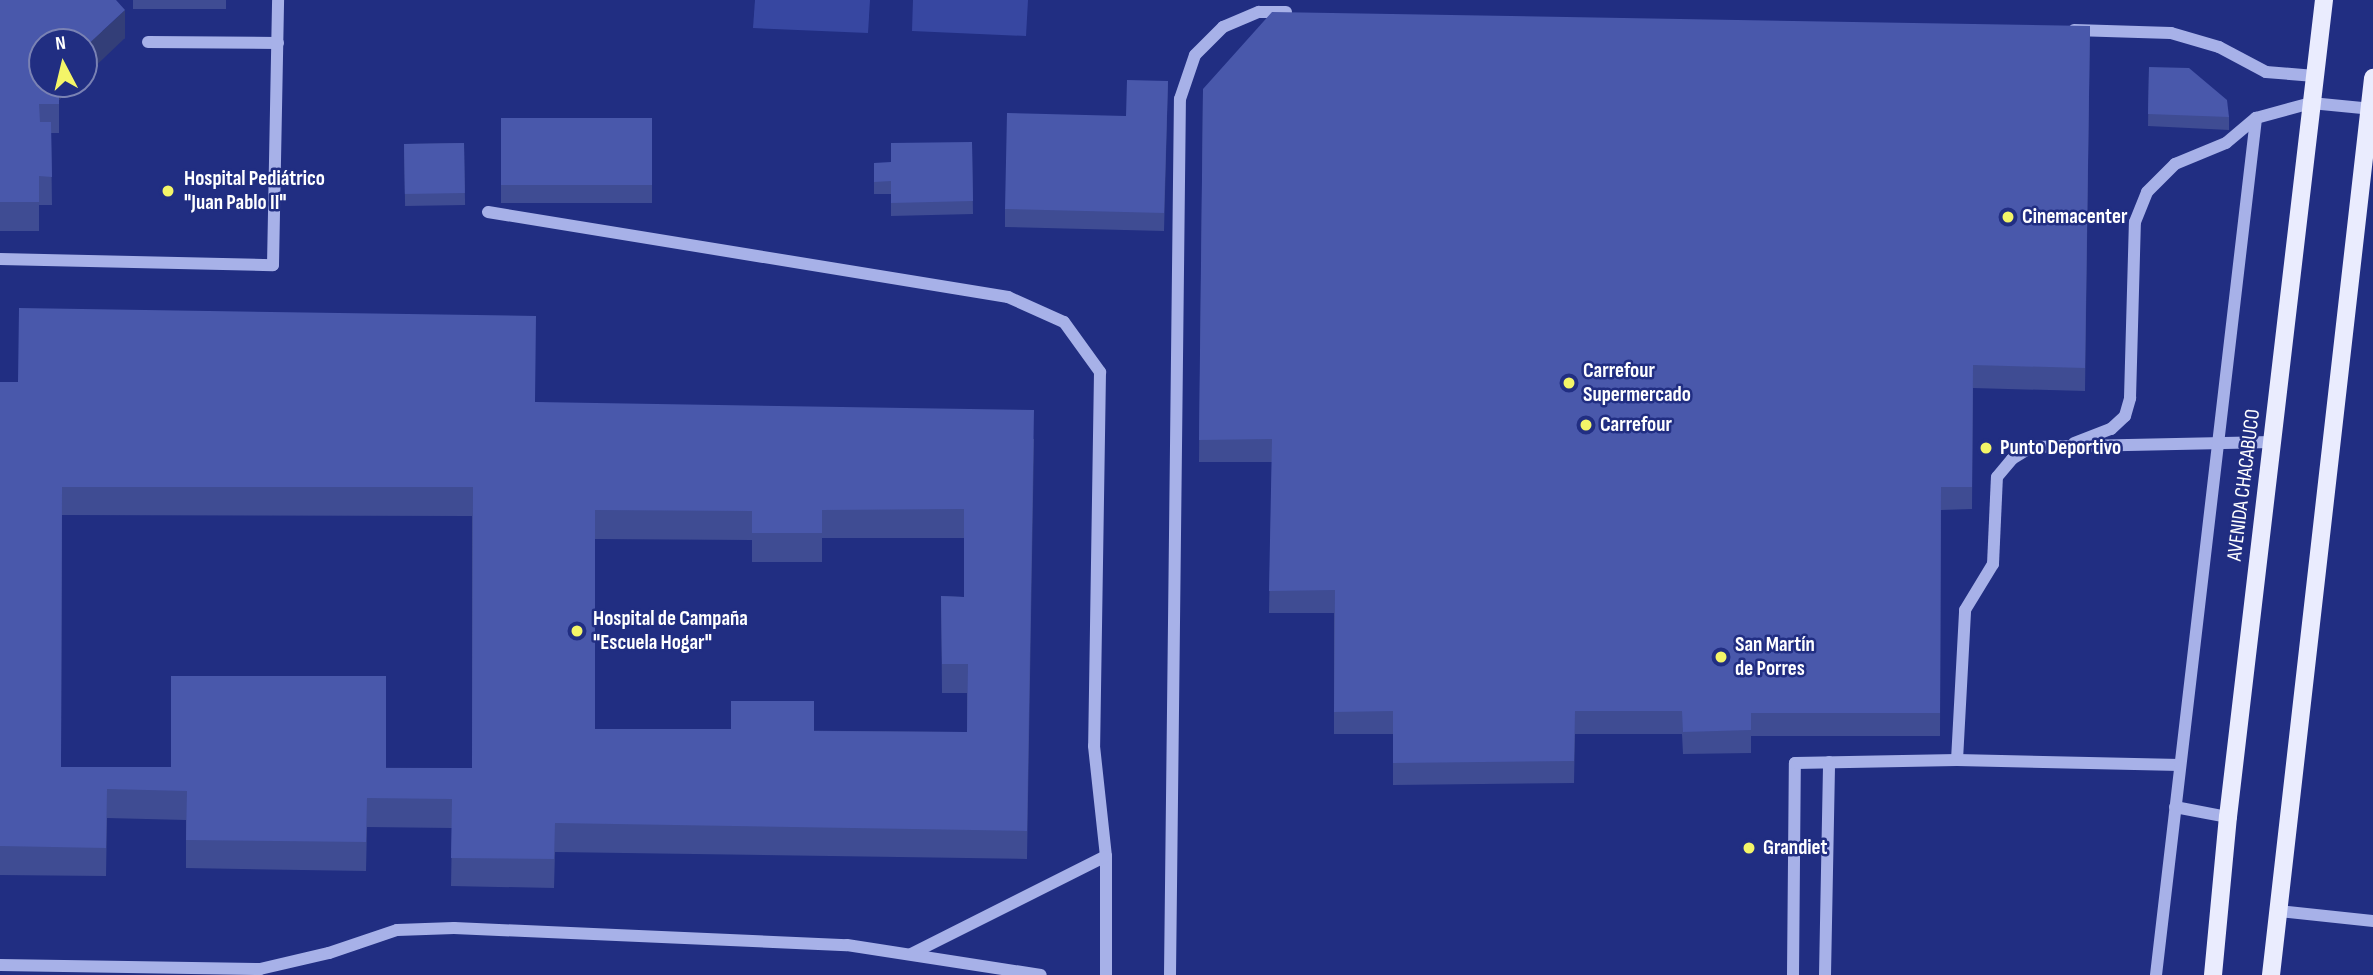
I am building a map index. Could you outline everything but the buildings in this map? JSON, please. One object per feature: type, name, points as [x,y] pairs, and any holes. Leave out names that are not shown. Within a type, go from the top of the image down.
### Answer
[{"type":"main road","name":"AVENIDA CHACABUCO","points":[[2213,975],[2228,817],[2324,0]]},
{"type":"main road","points":[[2271,975],[2373,78]]},
{"type":"street","points":[[0,260],[273,265],[278,0]]},
{"type":"street","points":[[1170,975],[1180,99],[1195,55],[1223,27],[1259,12],[1301,13]]},
{"type":"street","points":[[2060,30],[2171,33],[2218,47],[2266,72],[2315,76]]},
{"type":"street","points":[[148,42],[278,43]]},
{"type":"street","points":[[2067,446],[2111,429],[2125,416],[2130,398],[2135,222],[2147,192],[2175,164],[2226,143],[2256,118],[2311,103],[2371,109]]},
{"type":"street","points":[[2156,975],[2256,118]]},
{"type":"street","points":[[488,212],[1008,298],[1064,321],[1100,372],[1094,746],[1105,856],[1105,975]]},
{"type":"street","points":[[1958,760],[1965,610],[1993,564],[1997,477],[2012,459],[2031,447],[2272,442]]},
{"type":"street","points":[[1793,975],[1795,762],[1958,760],[2180,765]]},
{"type":"street","points":[[1825,975],[1829,762]]},
{"type":"street","points":[[2175,807],[2228,817]]},
{"type":"street","points":[[911,955],[1105,856]]},
{"type":"street","points":[[2279,911],[2373,921]]},
{"type":"street","points":[[0,965],[260,972],[397,930],[454,928],[695,941],[847,945],[1041,975]]},
{"type":"shaded area","points":[[755,0],[870,0],[868,33],[753,28]]},
{"type":"shaded area","points":[[913,0],[1028,0],[1026,36],[912,31]]},
{"type":"place","name":"Hospital Pediátrico \"Juan Pablo II\"","points":[[168,191]]},
{"type":"place","name":"Cinemacenter","points":[[2008,217]]},
{"type":"place","name":"Carrefour Supermercado","points":[[1569,383]]},
{"type":"place","name":"Carrefour","points":[[1586,425]]},
{"type":"place","name":"Punto Deportivo","points":[[1986,448]]},
{"type":"place","name":"Hospital de Campaña \"Escuela Hogar\"","points":[[577,631]]},
{"type":"place","name":"San Martín de Porres","points":[[1721,657]]},
{"type":"place","name":"Grandiet","points":[[1749,848]]}]
